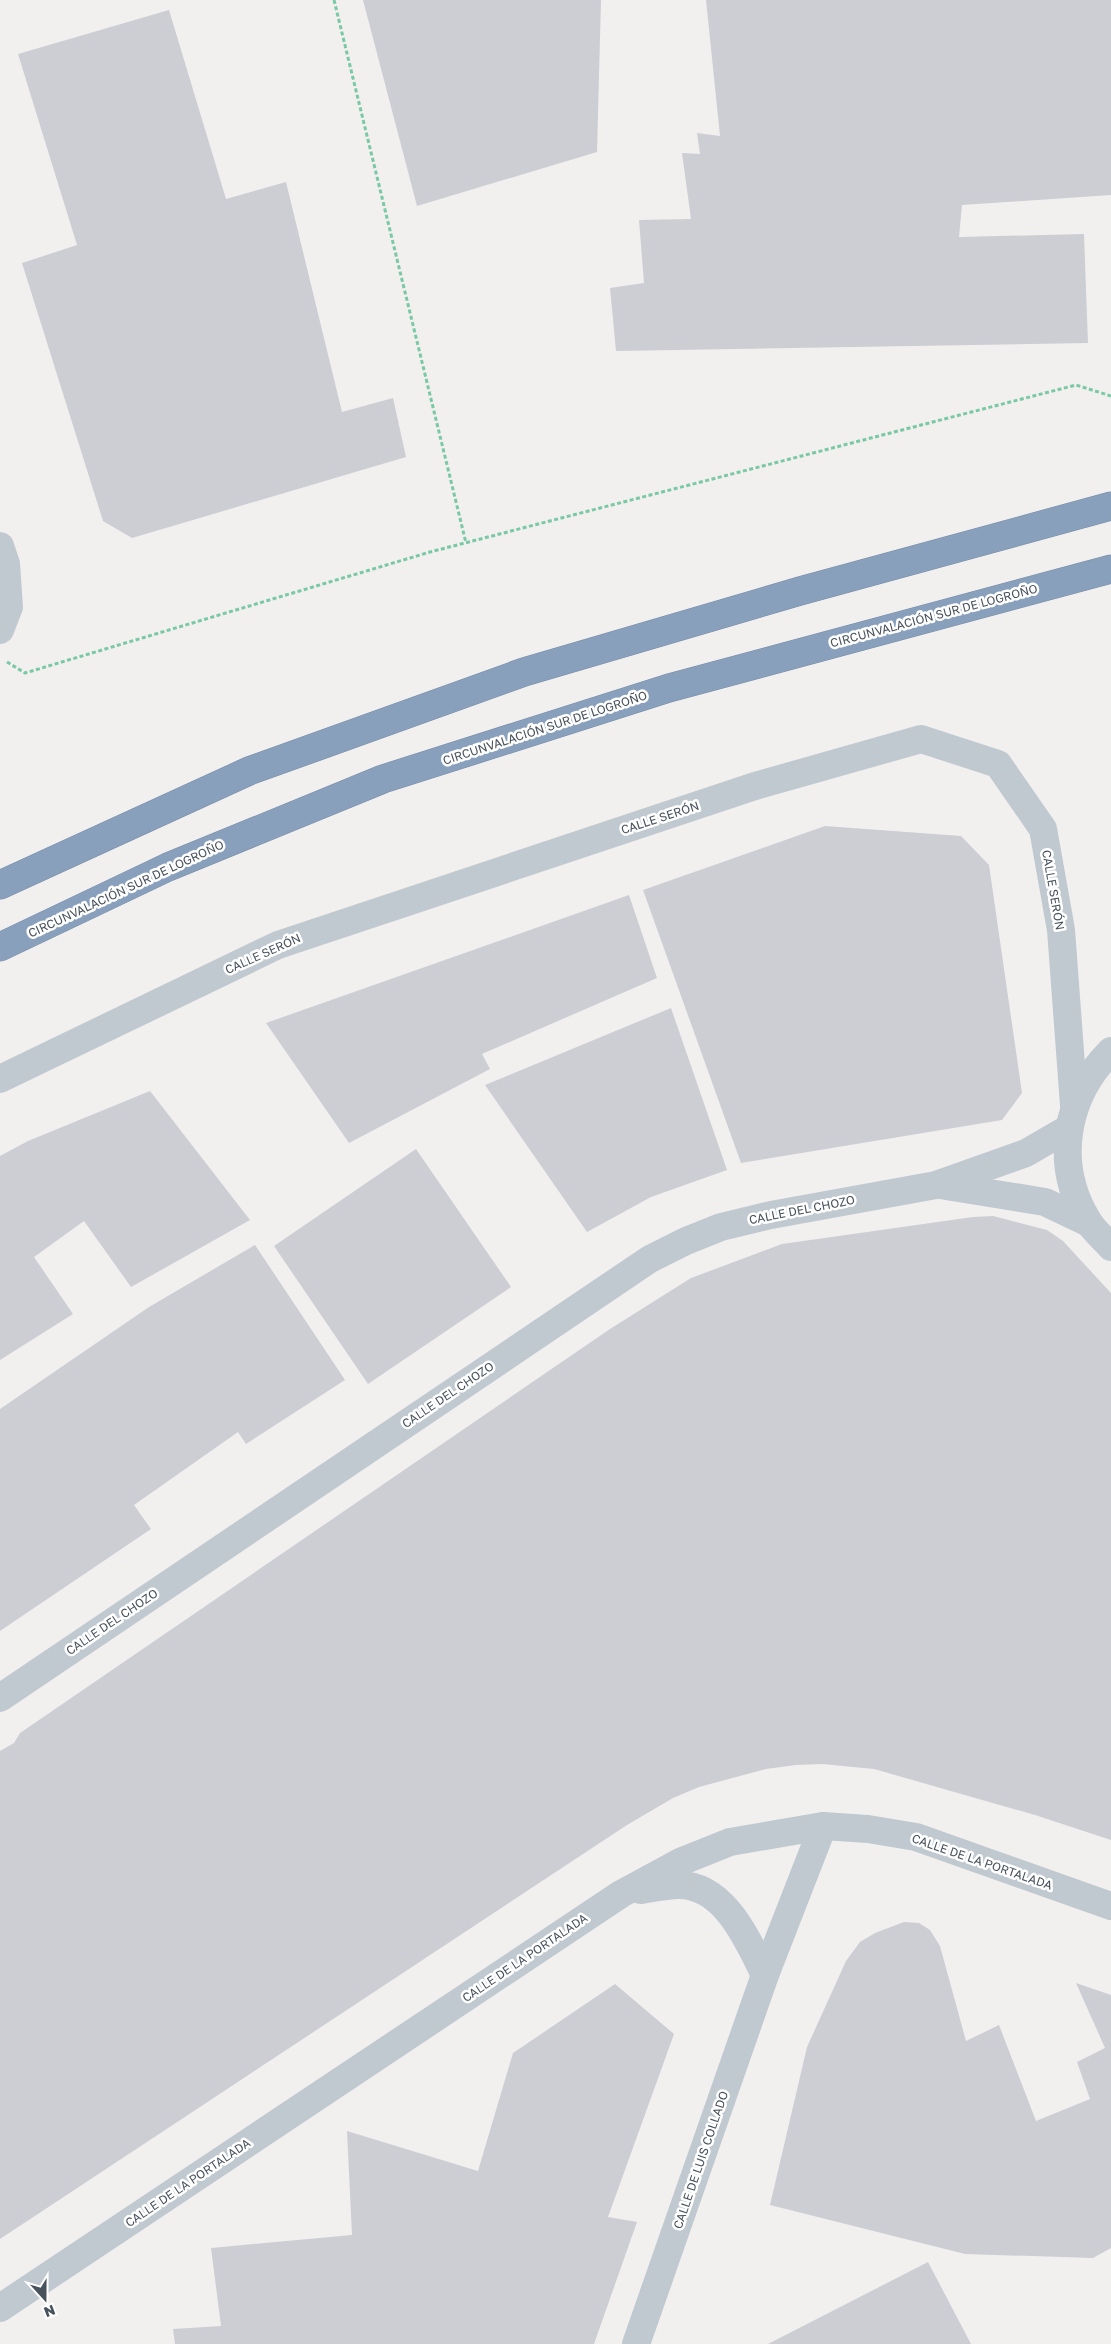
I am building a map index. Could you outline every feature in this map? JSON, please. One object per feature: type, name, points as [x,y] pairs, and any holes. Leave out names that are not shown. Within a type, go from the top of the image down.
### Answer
[{"type":"highway","points":[[0,884],[249,771],[524,672],[800,591],[1111,506]]},
{"type":"highway","name":"CIRCUNVALACIÓN SUR DE LOGROÑO","points":[[0,947],[168,867],[383,779],[669,688],[1111,569]]},
{"type":"street","points":[[0,546],[6,564],[9,606],[0,630]]},
{"type":"street","name":"CALLE SERÓN","points":[[0,1079],[278,945],[756,786],[921,739],[998,764],[1043,830],[1061,930],[1072,1117]]},
{"type":"street","points":[[1111,1051],[1094,1068],[1072,1117],[1067,1153],[1070,1177],[1078,1201],[1089,1223],[1111,1247]]},
{"type":"street","name":"CALLE DEL CHOZO","points":[[0,1698],[650,1259],[686,1240],[721,1227],[771,1215],[936,1185],[1026,1154],[1072,1117]]},
{"type":"street","name":"CALLE DEL CHOZO","points":[[936,1185],[1045,1202],[1089,1223]]},
{"type":"street","name":"CALLE DE LA PORTALADA","points":[[0,2308],[622,1894],[680,1862],[730,1842],[823,1826],[868,1829],[916,1837],[1111,1906]]},
{"type":"street","name":"CALLE DE LUIS COLLADO","points":[[636,2344],[765,1975],[823,1826]]},
{"type":"street","points":[[622,1894],[680,1884],[697,1888],[713,1896],[742,1927],[765,1975]]},
{"type":"path","points":[[334,0],[466,543]]},
{"type":"path","points":[[0,658],[25,674],[466,543],[1076,385],[1111,396]]},
{"type":"building","points":[[363,0],[601,0],[597,152],[417,206]]},
{"type":"building","points":[[706,0],[1111,0],[1111,195],[962,205],[959,237],[1084,234],[1088,343],[616,351],[610,288],[644,283],[639,220],[691,219],[682,153],[700,154],[697,133],[720,136]]},
{"type":"building","points":[[169,10],[226,199],[286,182],[342,412],[393,398],[406,457],[132,538],[103,521],[22,263],[77,245],[18,54]]},
{"type":"building","points":[[825,826],[961,836],[989,865],[1022,1093],[1002,1120],[741,1163],[643,890]]},
{"type":"building","points":[[629,895],[657,978],[482,1054],[490,1069],[349,1143],[266,1023]]},
{"type":"building","points":[[671,1008],[727,1170],[651,1197],[587,1232],[485,1085]]},
{"type":"building","points":[[150,1091],[250,1220],[131,1287],[84,1221],[34,1257],[73,1314],[0,1360],[0,1156],[28,1141]]},
{"type":"building","points":[[416,1149],[511,1287],[368,1384],[274,1246]]},
{"type":"building","points":[[993,1216],[1047,1230],[1063,1241],[1111,1293],[1111,1840],[1035,1815],[874,1769],[822,1764],[796,1765],[766,1769],[699,1787],[673,1798],[627,1825],[0,2239],[0,1751],[14,1743],[20,1733],[610,1329],[691,1278],[782,1244],[973,1217]]},
{"type":"building","points":[[255,1245],[345,1380],[246,1444],[238,1432],[134,1505],[151,1529],[0,1631],[0,1409],[149,1307]]},
{"type":"building","points":[[904,1922],[919,1923],[930,1930],[940,1946],[966,2041],[999,2025],[1036,2121],[1090,2099],[1077,2062],[1105,2048],[1076,1983],[1111,1995],[1111,2248],[1093,2258],[965,2254],[770,2205],[807,2047],[846,1961],[860,1942],[875,1933]]},
{"type":"building","points":[[615,1984],[674,2034],[608,2217],[637,2222],[594,2344],[175,2344],[173,2329],[221,2326],[211,2248],[352,2235],[347,2131],[478,2171],[513,2053]]},
{"type":"building","points":[[928,2262],[971,2344],[768,2344]]}]
